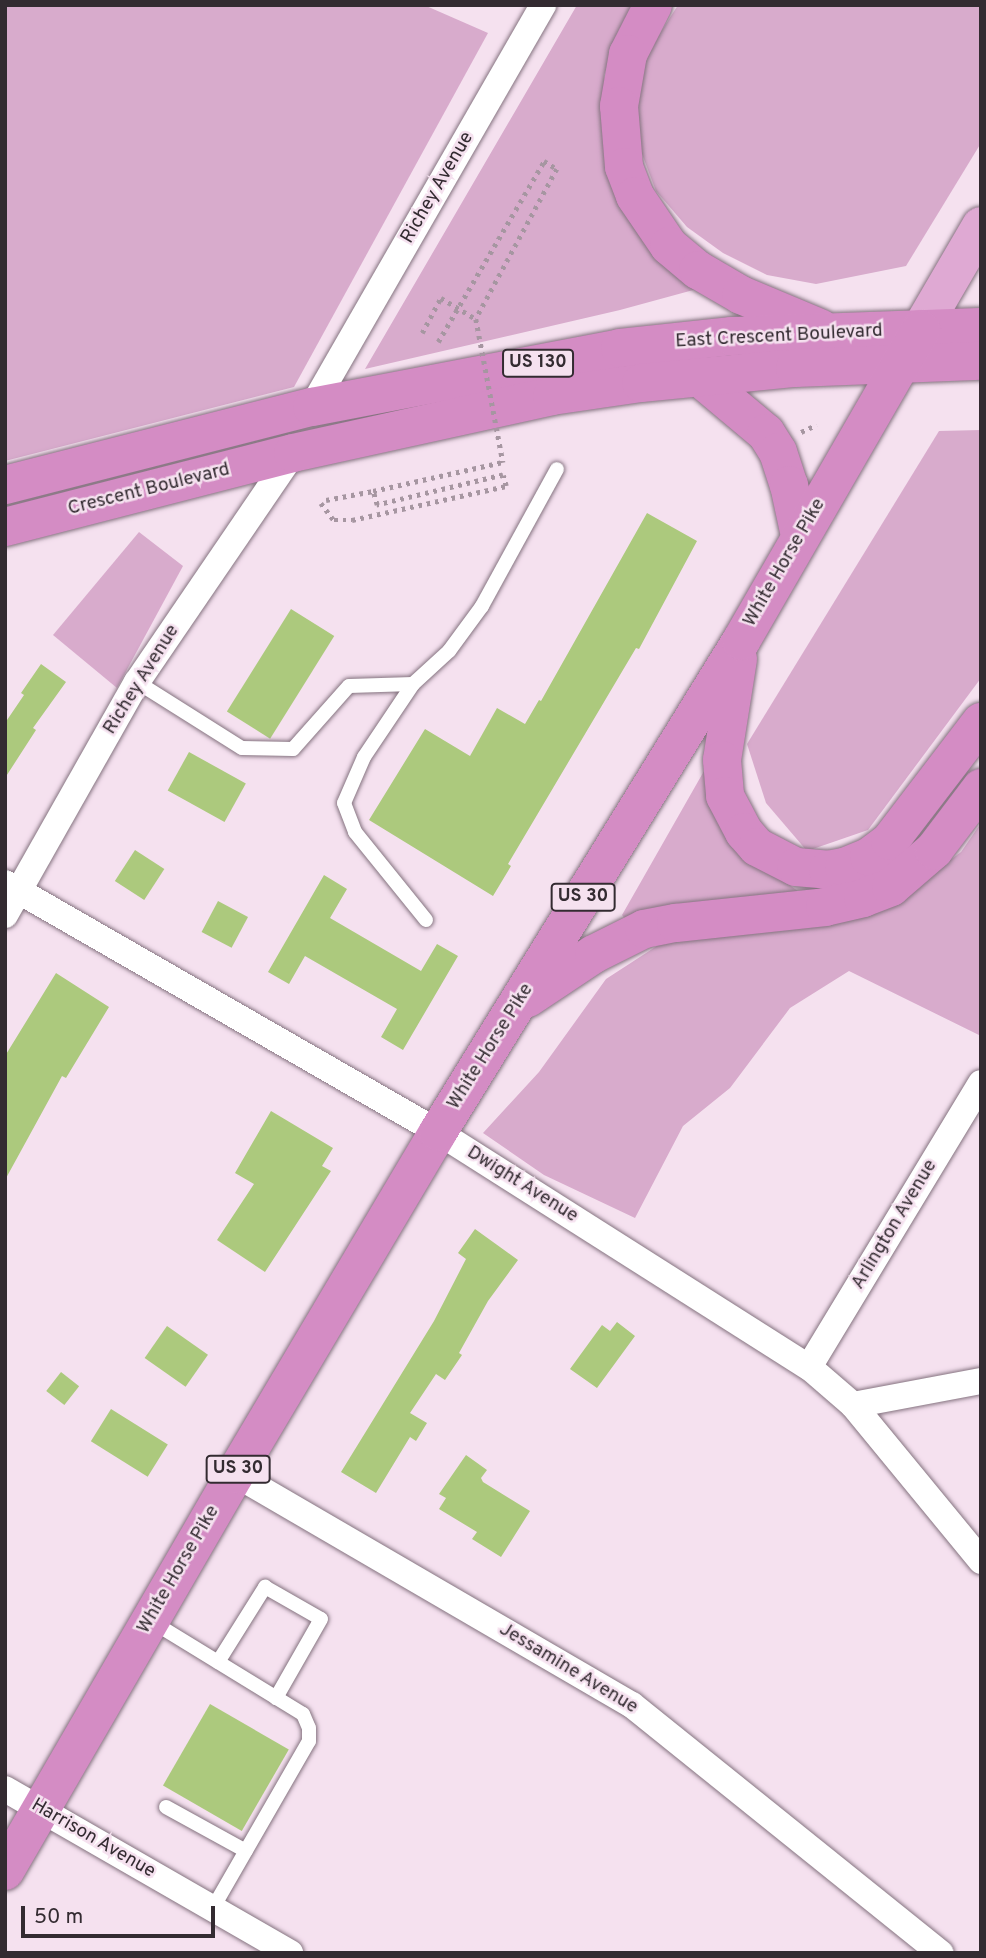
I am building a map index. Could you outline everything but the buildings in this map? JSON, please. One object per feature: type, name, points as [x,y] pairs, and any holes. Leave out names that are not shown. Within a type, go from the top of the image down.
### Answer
[{"type":"highway","points":[[653,5],[628,54],[619,106],[625,167],[635,196],[669,246],[698,270],[741,295],[831,333]]},
{"type":"highway","name":"East Crescent Boulevard","points":[[250,423],[312,407],[620,348],[732,336],[921,329],[979,353]]},
{"type":"highway","name":"White Horse Pike","points":[[5,1871],[234,1474],[438,1132],[741,641],[921,329]]},
{"type":"highway","name":"East Crescent Boulevard","points":[[293,453],[552,396],[699,377],[795,368],[899,364],[979,353]]},
{"type":"highway","points":[[699,377],[766,433],[778,452],[789,485],[800,537]]},
{"type":"highway","name":"Crescent Boulevard","points":[[5,485],[250,423]]},
{"type":"highway","name":"Crescent Boulevard","points":[[5,527],[293,453]]},
{"type":"highway","points":[[741,641],[722,760],[725,796],[744,832],[757,847],[779,861],[796,867],[828,870],[844,867],[869,857],[890,841],[981,722]]},
{"type":"highway","points":[[517,1005],[594,954],[644,929],[825,907],[863,898],[891,887],[934,850],[981,788]]},
{"type":"main road","name":"White Horse Pike","points":[[921,329],[981,226]]},
{"type":"street","name":"Richey Avenue","points":[[312,407],[543,5]]},
{"type":"street","name":"Richey Avenue","points":[[5,915],[12,887],[137,682],[293,453]]},
{"type":"street","name":"Dwight Avenue","points":[[12,887],[438,1132],[809,1367],[853,1405],[981,1561]]},
{"type":"street","name":"Arlington Avenue","points":[[809,1367],[981,1083]]},
{"type":"street","points":[[853,1405],[981,1381]]},
{"type":"street","name":"Jessamine Avenue","points":[[234,1474],[632,1705],[941,1953]]},
{"type":"street","name":"Harrison Avenue","points":[[5,1789],[290,1953]]},
{"type":"lane","points":[[426,920],[355,832],[344,803],[363,757],[413,684],[449,651],[482,606],[557,469]]},
{"type":"lane","points":[[137,682],[242,748],[293,749],[349,686],[413,684]]},
{"type":"lane","points":[[218,1662],[265,1587],[321,1619],[276,1698]]},
{"type":"lane","points":[[150,1620],[303,1714],[309,1741],[213,1908]]},
{"type":"lane","points":[[166,1807],[246,1851]]},
{"type":"path","points":[[373,491],[377,505],[503,475],[506,486],[352,520],[334,520],[324,502],[373,491],[503,462],[476,319],[557,169],[544,161],[438,342]]},
{"type":"path","points":[[422,333],[441,298],[476,319]]},
{"type":"path","points":[[795,434],[816,425]]},
{"type":"shaded area","points":[[5,5],[424,5],[488,33],[294,387],[5,461]]},
{"type":"shaded area","points":[[577,5],[632,5],[604,75],[606,145],[697,289],[620,310],[365,369]]},
{"type":"shaded area","points":[[678,5],[981,5],[981,143],[906,266],[816,284],[767,275],[723,253],[687,227],[656,191],[639,146],[631,100],[652,46]]},
{"type":"shaded area","points":[[981,430],[981,678],[868,830],[807,851],[766,803],[747,744],[939,431]]},
{"type":"shaded area","points":[[139,532],[183,566],[117,688],[53,635]]},
{"type":"shaded area","points":[[704,771],[771,871],[799,892],[626,920],[622,915]]},
{"type":"shaded area","points":[[981,823],[981,1036],[849,971],[790,1008],[730,1088],[683,1126],[635,1218],[544,1175],[483,1133],[539,1072],[606,979],[663,942],[894,902],[961,852]]}]
